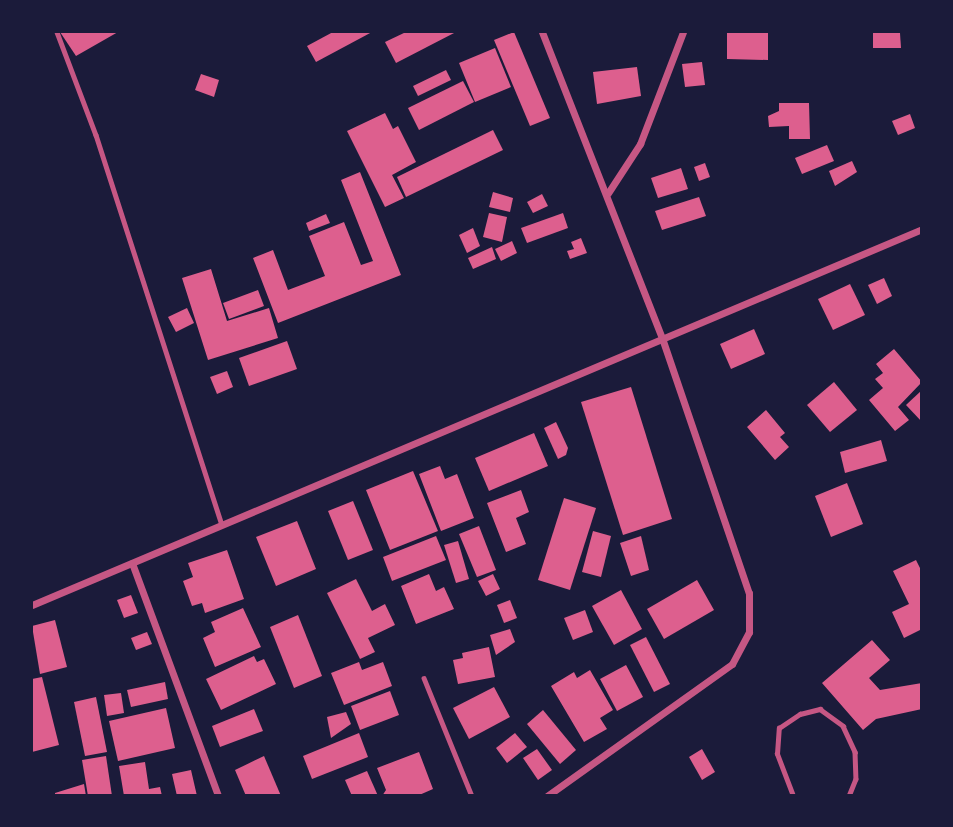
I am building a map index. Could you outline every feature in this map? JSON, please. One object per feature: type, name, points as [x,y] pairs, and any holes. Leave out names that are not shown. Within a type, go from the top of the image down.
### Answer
[{"type":"street","points":[[542,32],[608,193],[662,338],[748,593],[749,632],[732,663],[547,796]]},
{"type":"street","points":[[608,193],[640,144],[684,32]]},
{"type":"street","points":[[32,605],[922,229]]},
{"type":"street","points":[[132,563],[219,796]]},
{"type":"lane","points":[[57,32],[96,135],[221,523]]},
{"type":"lane","points":[[424,678],[472,796]]},
{"type":"lane","points":[[793,796],[777,754],[779,728],[800,714],[820,709],[844,726],[855,752],[856,779],[849,796]]},
{"type":"building","points":[[60,32],[118,32],[76,56]]},
{"type":"building","points":[[333,32],[372,32],[316,62],[307,46]]},
{"type":"building","points":[[406,32],[456,32],[396,63],[385,42]]},
{"type":"building","points":[[514,32],[550,118],[530,126],[494,40]]},
{"type":"building","points":[[727,32],[768,32],[768,60],[727,59]]},
{"type":"building","points":[[873,32],[900,33],[901,48],[873,48]]},
{"type":"building","points":[[495,48],[511,87],[475,102],[459,63]]},
{"type":"building","points":[[702,62],[705,85],[685,87],[682,64]]},
{"type":"building","points":[[637,67],[641,96],[597,104],[593,72]]},
{"type":"building","points":[[446,70],[451,80],[418,96],[413,86]]},
{"type":"building","points":[[201,74],[219,80],[214,97],[195,90]]},
{"type":"building","points":[[463,81],[474,102],[419,130],[408,108]]},
{"type":"building","points":[[779,103],[809,103],[810,139],[789,139],[789,126],[769,127],[768,116],[779,111]]},
{"type":"building","points":[[385,113],[393,129],[398,126],[416,162],[392,175],[404,198],[385,207],[347,131]]},
{"type":"building","points":[[910,114],[915,128],[898,135],[892,121]]},
{"type":"building","points":[[493,130],[503,150],[406,197],[397,177]]},
{"type":"building","points":[[827,145],[834,161],[802,174],[795,158]]},
{"type":"building","points":[[852,161],[857,172],[835,186],[829,171]]},
{"type":"building","points":[[705,163],[710,177],[699,181],[694,167]]},
{"type":"building","points":[[681,168],[688,189],[658,198],[651,178]]},
{"type":"building","points":[[360,172],[401,275],[278,323],[253,258],[273,250],[288,290],[325,276],[309,236],[344,222],[361,265],[373,261],[341,180]]},
{"type":"building","points":[[493,192],[513,198],[510,212],[489,207]]},
{"type":"building","points":[[542,194],[548,206],[533,213],[527,202]]},
{"type":"building","points":[[699,197],[706,216],[662,230],[655,211]]},
{"type":"building","points":[[489,213],[507,217],[502,242],[483,237]]},
{"type":"building","points":[[563,213],[568,228],[527,243],[521,228]]},
{"type":"building","points":[[326,214],[330,223],[309,231],[306,223]]},
{"type":"building","points":[[473,228],[480,246],[467,253],[459,235]]},
{"type":"building","points":[[581,238],[587,253],[570,259],[567,251],[574,249],[571,242]]},
{"type":"building","points":[[512,241],[517,253],[501,261],[495,249]]},
{"type":"building","points":[[492,247],[496,259],[473,269],[468,258]]},
{"type":"building","points":[[211,269],[227,321],[269,308],[278,338],[208,360],[182,278]]},
{"type":"building","points":[[884,278],[892,296],[877,304],[868,285]]},
{"type":"building","points":[[850,284],[865,315],[833,330],[818,299]]},
{"type":"building","points":[[258,290],[264,306],[229,319],[223,303]]},
{"type":"building","points":[[187,308],[194,323],[176,332],[168,317]]},
{"type":"building","points":[[754,329],[765,354],[731,369],[720,344]]},
{"type":"building","points":[[287,341],[297,369],[249,386],[239,358]]},
{"type":"building","points":[[894,349],[922,382],[898,407],[909,420],[895,431],[869,400],[883,388],[875,379],[883,373],[876,364]]},
{"type":"building","points":[[227,371],[233,387],[217,394],[210,377]]},
{"type":"building","points":[[834,382],[857,410],[830,432],[807,405]]},
{"type":"building","points":[[631,387],[672,519],[623,535],[581,402]]},
{"type":"building","points":[[922,390],[922,422],[906,405]]},
{"type":"building","points":[[766,410],[785,433],[780,437],[789,447],[775,460],[747,427]]},
{"type":"building","points":[[556,422],[568,448],[566,455],[558,459],[544,428]]},
{"type":"building","points":[[534,433],[548,466],[489,491],[475,458]]},
{"type":"building","points":[[881,440],[887,461],[845,473],[840,452]]},
{"type":"building","points":[[440,466],[445,479],[457,474],[474,518],[441,531],[419,474]]},
{"type":"building","points":[[413,471],[438,531],[390,550],[366,490]]},
{"type":"building","points":[[847,483],[863,524],[831,537],[815,496]]},
{"type":"building","points":[[521,490],[529,512],[516,518],[526,544],[506,552],[487,503]]},
{"type":"building","points":[[564,498],[596,508],[570,590],[538,580]]},
{"type":"building","points":[[353,501],[373,550],[348,560],[328,511]]},
{"type":"building","points":[[297,521],[316,569],[276,586],[256,537]]},
{"type":"building","points":[[479,526],[496,570],[477,577],[459,534]]},
{"type":"building","points":[[593,531],[611,536],[601,577],[582,572]]},
{"type":"building","points":[[436,536],[446,560],[392,581],[383,557]]},
{"type":"building","points":[[641,536],[649,570],[631,576],[620,543]]},
{"type":"building","points":[[458,541],[469,579],[456,583],[444,545]]},
{"type":"building","points":[[227,550],[244,599],[205,613],[202,603],[192,606],[183,581],[193,577],[188,563]]},
{"type":"building","points":[[916,560],[922,572],[922,629],[904,638],[892,612],[909,604],[893,571]]},
{"type":"building","points":[[429,574],[436,591],[444,587],[454,609],[416,624],[401,586]]},
{"type":"building","points":[[493,574],[500,589],[486,596],[478,581]]},
{"type":"building","points":[[356,579],[372,611],[385,604],[395,625],[368,638],[375,652],[360,659],[327,593]]},
{"type":"building","points":[[697,580],[714,610],[664,639],[647,609]]},
{"type":"building","points":[[621,590],[642,629],[614,645],[592,606]]},
{"type":"building","points":[[131,595],[138,613],[124,618],[117,600]]},
{"type":"building","points":[[510,600],[517,618],[504,623],[497,605]]},
{"type":"building","points":[[243,608],[261,647],[215,667],[203,638],[215,632],[211,622]]},
{"type":"building","points":[[585,610],[593,632],[573,640],[564,618]]},
{"type":"building","points":[[298,615],[322,676],[294,688],[270,627]]},
{"type":"building","points":[[55,620],[67,667],[40,674],[32,626]]},
{"type":"building","points":[[510,629],[515,642],[496,655],[490,635]]},
{"type":"building","points":[[147,632],[152,644],[136,650],[131,638]]},
{"type":"building","points":[[646,637],[670,684],[654,692],[630,645]]},
{"type":"building","points":[[872,640],[890,660],[869,678],[880,690],[922,683],[922,709],[876,719],[863,730],[822,683]]},
{"type":"building","points":[[489,647],[495,677],[458,684],[453,660],[463,658],[462,653]]},
{"type":"building","points":[[254,656],[257,662],[264,659],[276,684],[221,710],[206,679]]},
{"type":"building","points":[[359,662],[362,670],[383,662],[392,686],[344,705],[331,673]]},
{"type":"building","points":[[626,665],[643,697],[617,711],[600,679]]},
{"type":"building","points":[[590,670],[613,710],[600,718],[607,729],[584,742],[551,686],[574,672],[577,678]]},
{"type":"building","points":[[42,677],[59,745],[32,752],[32,679]]},
{"type":"building","points":[[165,682],[168,699],[131,707],[127,690]]},
{"type":"building","points":[[494,687],[510,717],[469,739],[453,708]]},
{"type":"building","points":[[390,691],[399,715],[360,730],[351,706]]},
{"type":"building","points":[[121,693],[124,713],[107,716],[104,695]]},
{"type":"building","points":[[96,697],[107,752],[85,756],[74,702]]},
{"type":"building","points":[[166,708],[175,748],[118,761],[109,721]]},
{"type":"building","points":[[254,709],[263,731],[220,747],[212,726]]},
{"type":"building","points":[[543,710],[576,750],[560,764],[527,724]]},
{"type":"building","points":[[346,712],[351,724],[331,738],[327,717]]},
{"type":"building","points":[[359,733],[368,757],[312,779],[303,756]]},
{"type":"building","points":[[515,733],[527,747],[507,763],[496,748]]},
{"type":"building","points":[[537,749],[552,770],[538,780],[523,758]]},
{"type":"building","points":[[702,749],[715,772],[702,780],[689,757]]},
{"type":"building","points":[[419,752],[433,789],[417,796],[382,796],[386,790],[377,768]]},
{"type":"building","points":[[106,756],[112,796],[88,796],[82,760]]},
{"type":"building","points":[[264,756],[281,796],[246,796],[235,770]]},
{"type":"building","points":[[145,762],[149,789],[160,787],[162,796],[124,796],[119,766]]},
{"type":"building","points":[[191,770],[197,796],[177,796],[172,774]]},
{"type":"building","points":[[367,771],[378,796],[352,796],[345,780]]},
{"type":"building","points":[[84,784],[86,796],[55,796],[55,793]]}]
